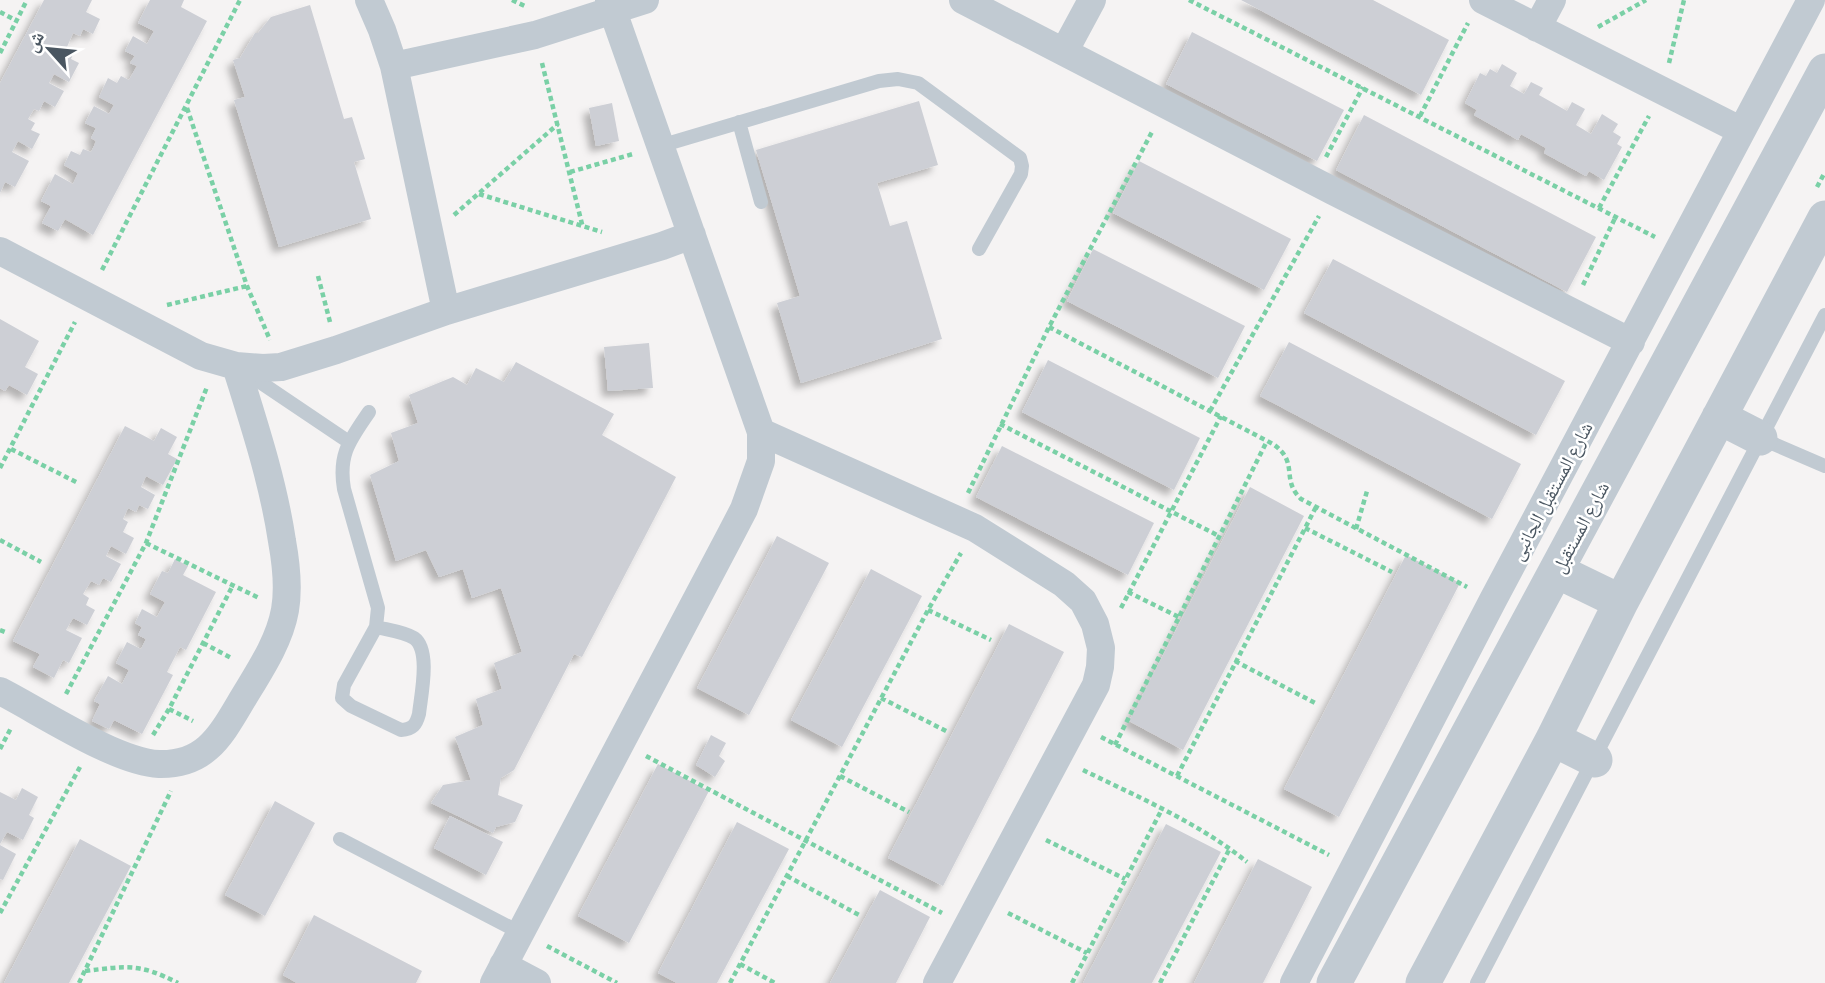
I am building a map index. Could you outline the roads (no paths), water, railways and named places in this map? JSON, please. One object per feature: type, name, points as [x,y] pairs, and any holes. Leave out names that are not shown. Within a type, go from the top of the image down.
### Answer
[{"type":"street","points":[[369,0],[394,66],[446,311]]},
{"type":"street","points":[[394,66],[535,35],[611,5],[645,0]]},
{"type":"street","points":[[963,0],[1631,342]]},
{"type":"street","points":[[1064,52],[1092,0]]},
{"type":"street","points":[[1537,27],[1552,0]]},
{"type":"street","name":"شارع المستقبل الجانبى","points":[[1294,983],[1631,342],[1677,249],[1811,0]]},
{"type":"street","points":[[537,983],[498,974],[744,509],[761,461],[761,432],[611,5]]},
{"type":"street","points":[[1479,6],[1537,27],[1740,130]]},
{"type":"street","name":"شارع المستقبل","points":[[1334,983],[1825,71]]},
{"type":"street","points":[[1423,983],[1825,218]]},
{"type":"street","points":[[0,251],[201,356],[226,364],[263,368],[281,367],[336,350],[446,311],[662,246],[692,234]]},
{"type":"street","points":[[0,691],[94,742],[137,761],[159,764],[185,762],[200,754],[221,736],[273,645],[285,610],[287,571],[273,486],[226,364]]},
{"type":"street","points":[[1719,417],[1760,438]]},
{"type":"street","points":[[761,432],[965,524],[1064,584],[1083,601],[1095,624],[1101,649],[1096,685],[937,983]]},
{"type":"street","points":[[1557,571],[1621,603]]},
{"type":"street","points":[[1553,739],[1595,760]]},
{"type":"lane","points":[[660,146],[879,81],[898,79],[918,83],[1020,158],[1021,174],[979,249]]},
{"type":"lane","points":[[740,122],[761,202]]},
{"type":"lane","points":[[1477,983],[1825,315]]},
{"type":"lane","points":[[226,364],[349,442]]},
{"type":"lane","points":[[369,412],[349,442],[341,470],[378,608],[376,627],[344,685],[342,698],[351,706],[401,730],[410,730],[419,714],[424,653],[411,636],[376,627]]},
{"type":"lane","points":[[1760,438],[1825,466]]},
{"type":"lane","points":[[340,839],[521,933]]}]
